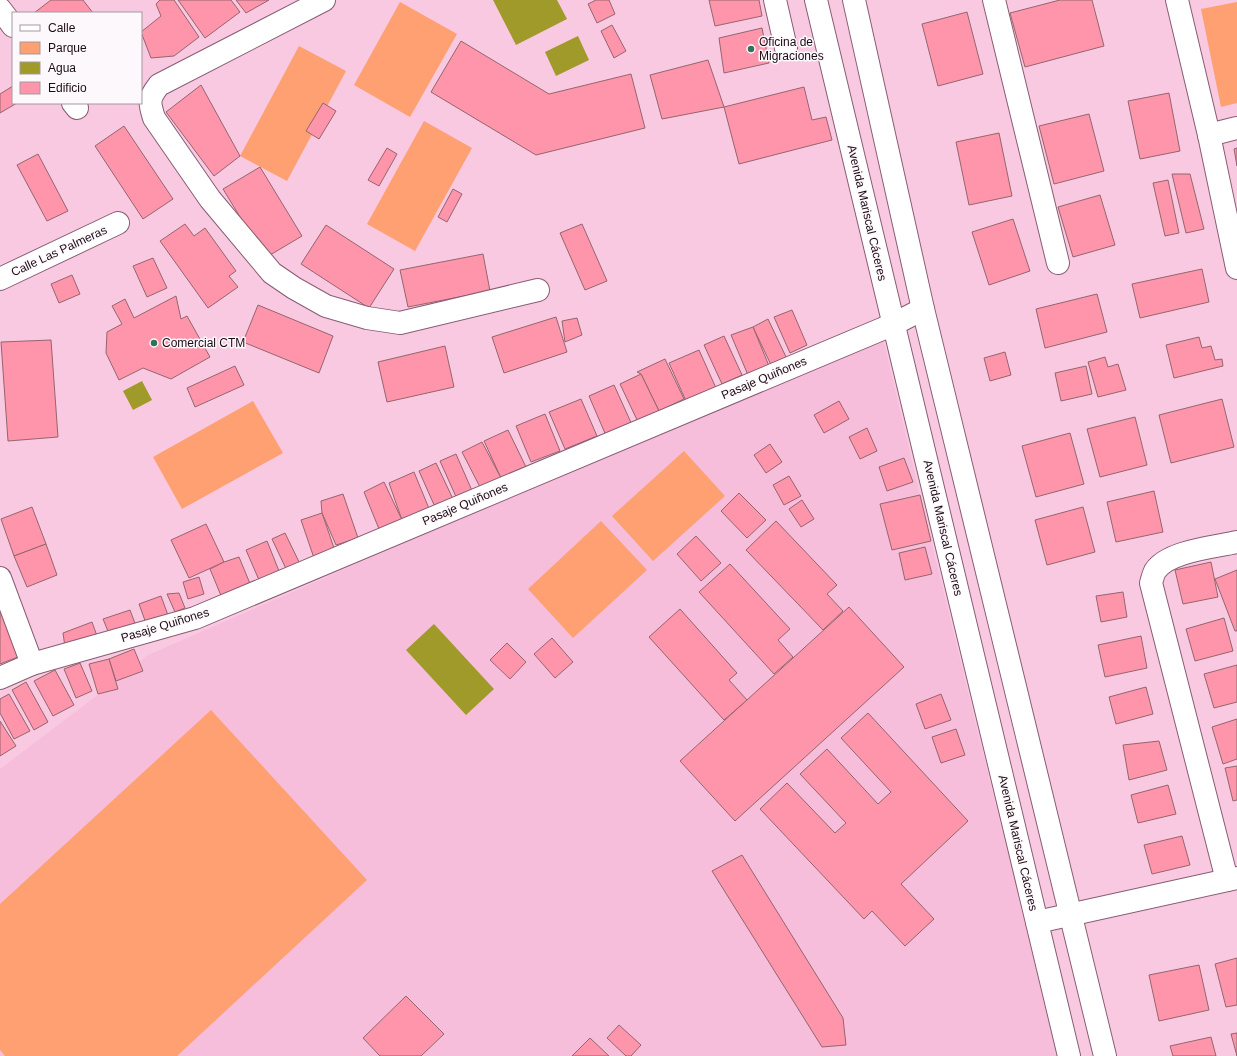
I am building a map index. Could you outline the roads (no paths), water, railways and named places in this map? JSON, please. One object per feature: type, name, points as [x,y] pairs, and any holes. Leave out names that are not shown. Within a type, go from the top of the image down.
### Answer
[{"type":"street","points":[[324,0],[159,85],[152,94],[149,104],[154,118],[210,199],[272,273],[294,288],[326,306],[367,318],[400,323],[538,290]]},
{"type":"street","points":[[775,0],[786,48]]},
{"type":"street","name":"Avenida Mariscal Cáceres","points":[[816,0],[1069,1056]]},
{"type":"street","points":[[854,0],[923,309],[1105,1056]]},
{"type":"street","points":[[994,0],[1058,263]]},
{"type":"street","points":[[1178,0],[1209,135],[1237,268]]},
{"type":"street","points":[[0,9],[12,25]]},
{"type":"street","points":[[1209,135],[1237,128]]},
{"type":"street","name":"Calle Las Palmeras","points":[[0,279],[118,223]]},
{"type":"street","name":"Pasaje Quiñones","points":[[0,678],[32,664],[195,618],[894,324],[923,309]]},
{"type":"street","points":[[1037,922],[1232,879],[1151,583],[1155,572],[1163,563],[1182,553],[1237,542]]},
{"type":"street","points":[[0,578],[32,664]]},
{"type":"water","points":[[493,0],[557,0],[567,19],[516,45]]},
{"type":"water","points":[[578,36],[589,60],[556,76],[545,52]]},
{"type":"water","points":[[142,381],[152,400],[133,410],[123,391]]},
{"type":"water","points":[[434,624],[494,689],[466,715],[406,650]]},
{"type":"place","name":"Oficina de Migraciones","points":[[751,49]]},
{"type":"place","name":"Comercial CTM","points":[[154,343]]}]
